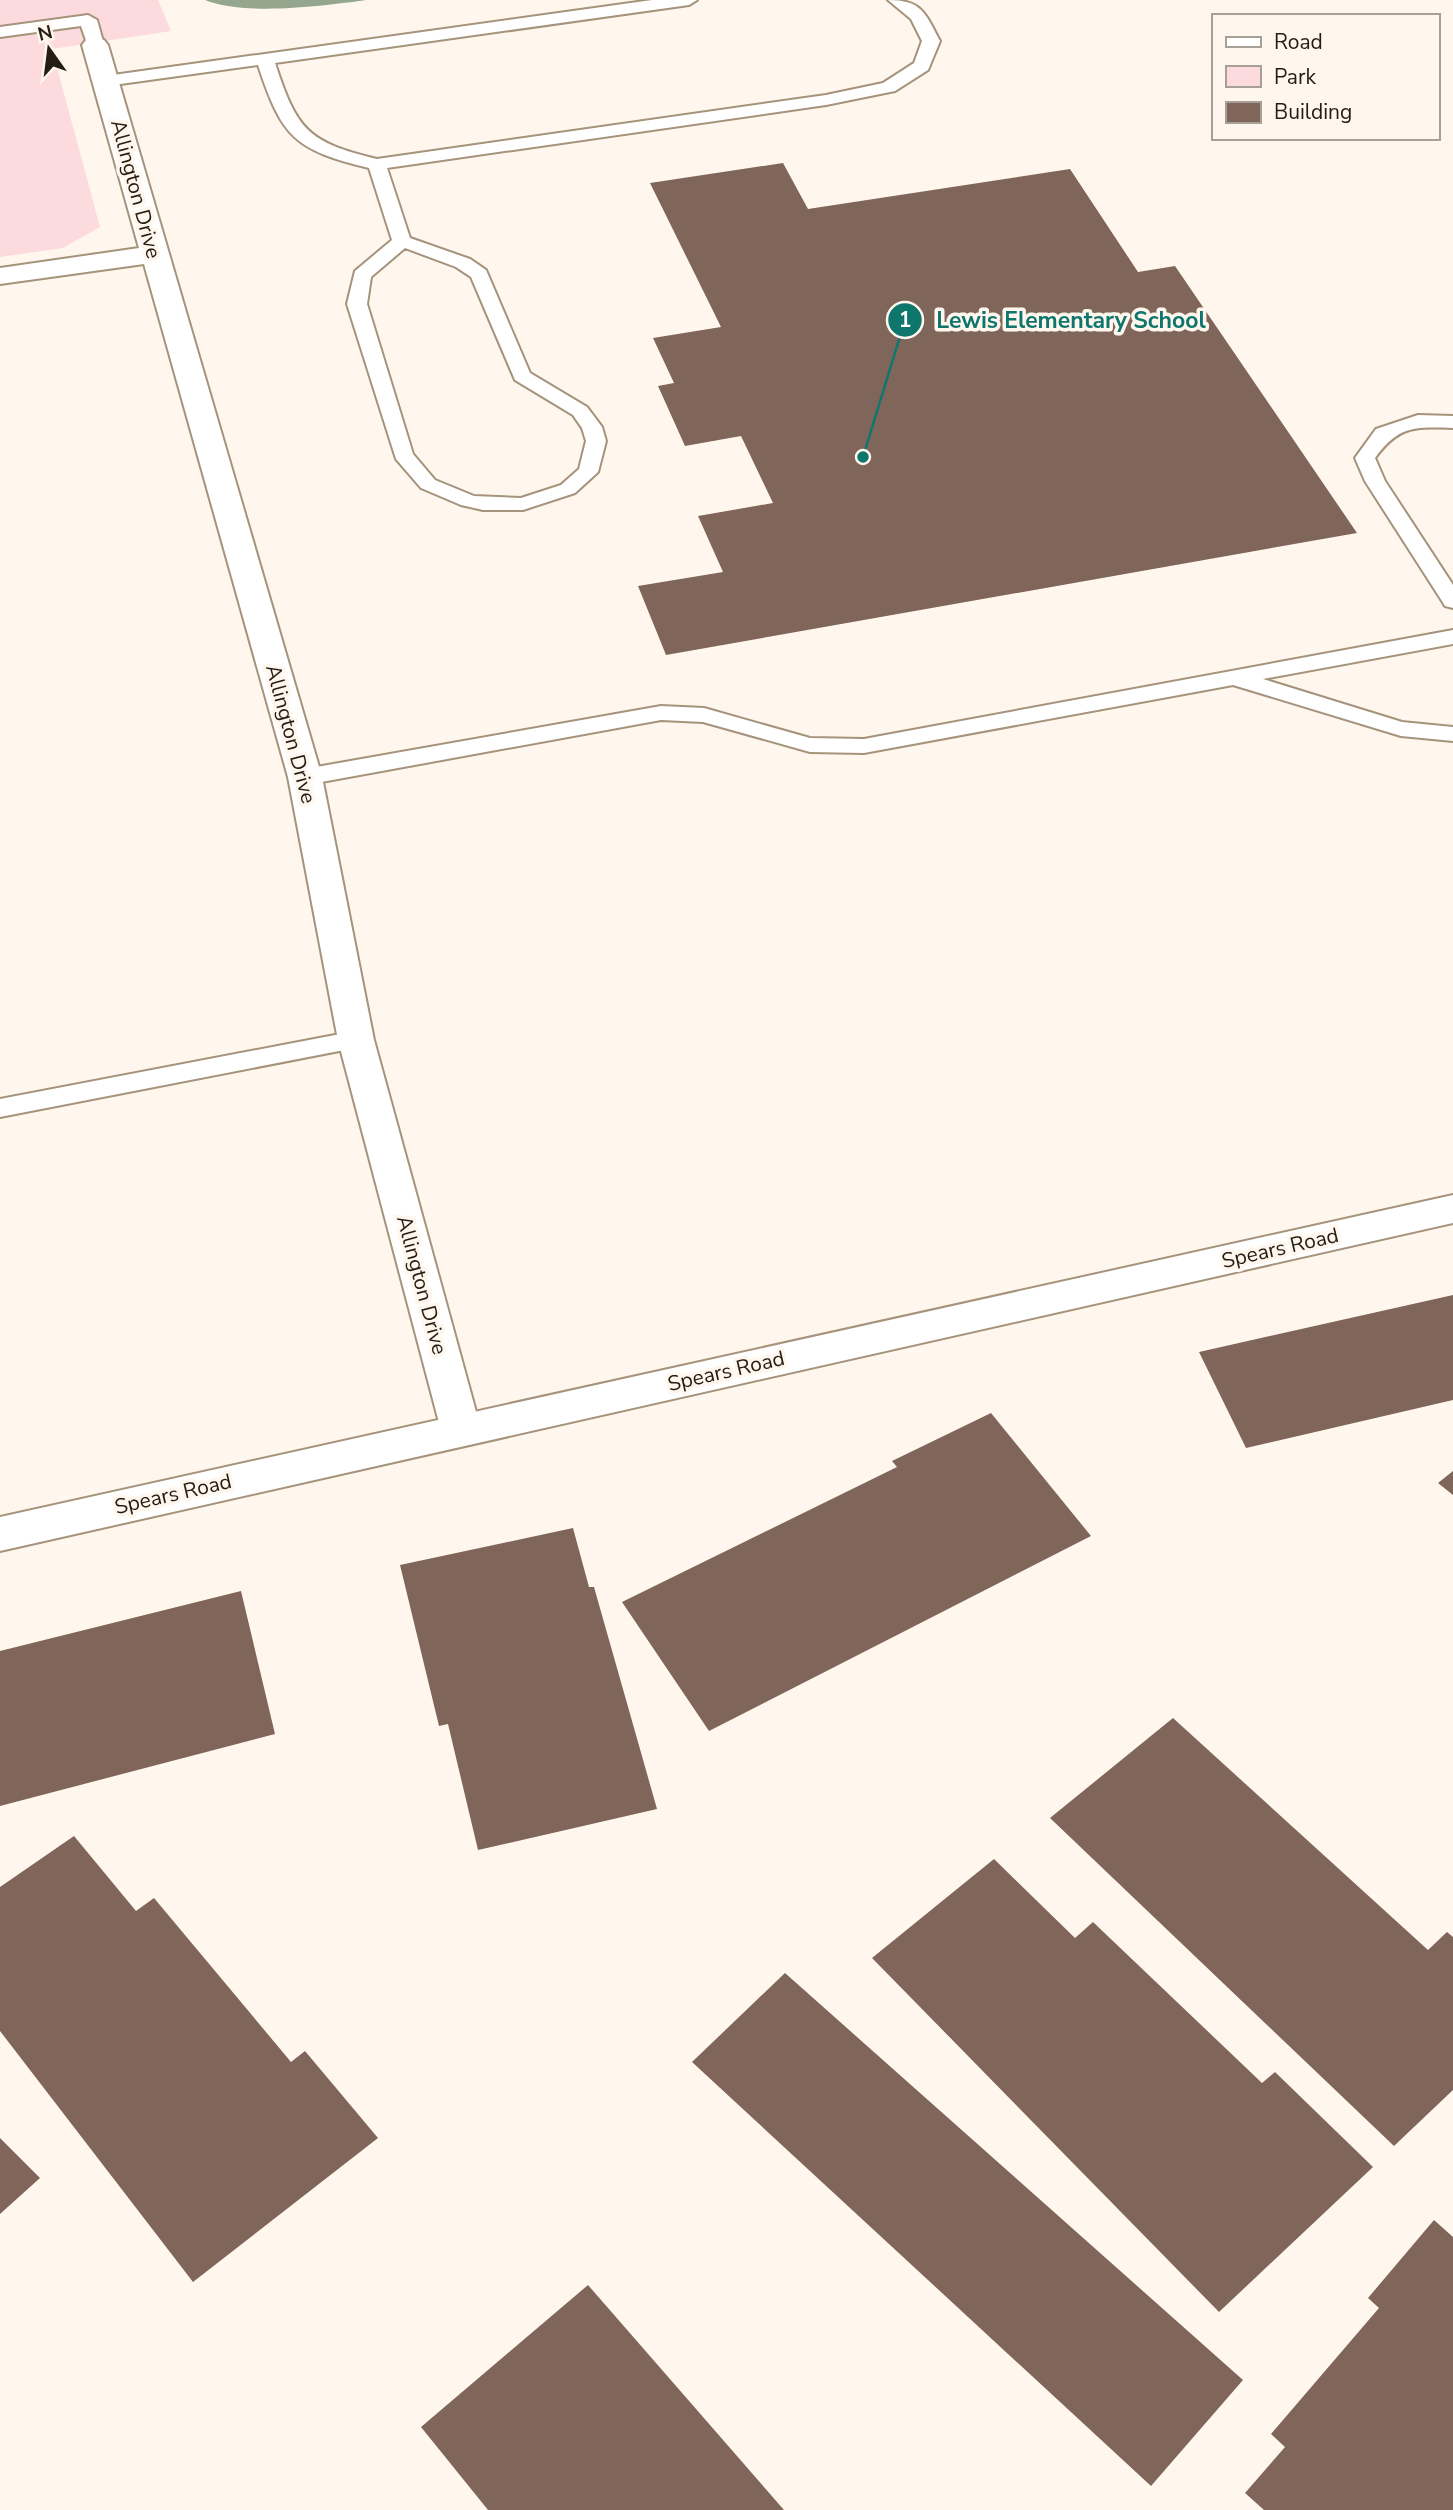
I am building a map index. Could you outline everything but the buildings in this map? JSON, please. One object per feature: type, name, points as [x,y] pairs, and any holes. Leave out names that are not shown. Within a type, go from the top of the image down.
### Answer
[{"type":"street","name":"Allington Drive","points":[[95,45],[304,776],[356,1040],[461,1430]]},
{"type":"street","points":[[0,276],[153,254]]},
{"type":"street","name":"Spears Road","points":[[0,1534],[1453,1209]]},
{"type":"lane","points":[[106,81],[689,0]]},
{"type":"lane","points":[[265,60],[282,112],[304,141],[342,156],[377,164],[826,100],[889,87],[922,66],[931,41],[918,16],[896,0]]},
{"type":"lane","points":[[0,32],[88,20],[95,45]]},
{"type":"lane","points":[[377,164],[402,241]]},
{"type":"lane","points":[[402,241],[463,263],[479,274],[522,376],[580,411],[592,427],[596,441],[588,472],[568,489],[523,504],[468,501],[428,484],[403,455],[358,304],[362,275],[402,241]]},
{"type":"lane","points":[[1453,422],[1418,421],[1383,433],[1365,458],[1375,481],[1453,601]]},
{"type":"lane","points":[[304,776],[661,713],[704,715],[810,745],[864,746],[1453,637]]},
{"type":"lane","points":[[1231,677],[1401,729],[1453,734]]},
{"type":"lane","points":[[0,1108],[356,1040]]},
{"type":"green space","points":[[0,0],[158,0],[171,31],[52,49],[100,227],[63,248],[0,257]]},
{"type":"shaded area","points":[[205,0],[366,0],[262,9],[221,5]]},
{"type":"place","name":"Lewis Elementary School","points":[[863,457]]}]
